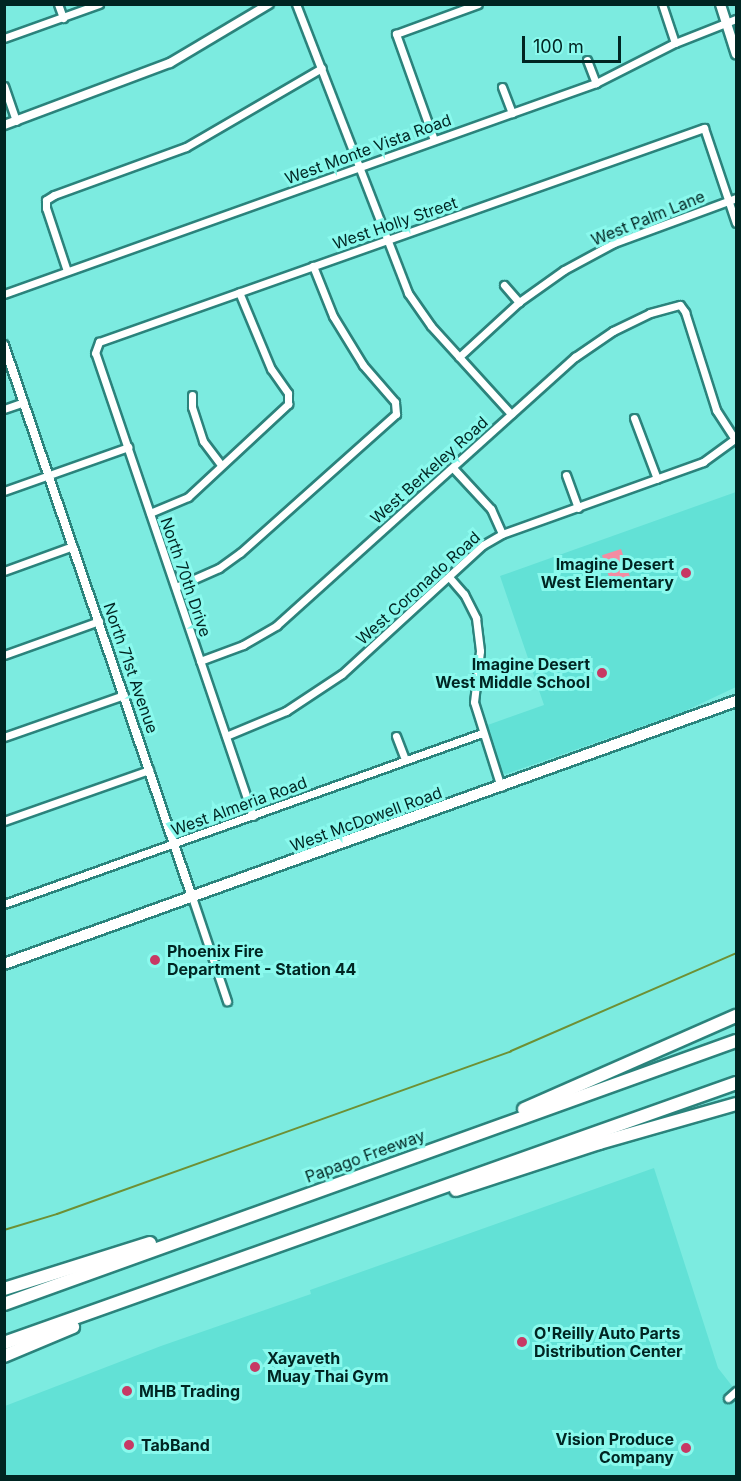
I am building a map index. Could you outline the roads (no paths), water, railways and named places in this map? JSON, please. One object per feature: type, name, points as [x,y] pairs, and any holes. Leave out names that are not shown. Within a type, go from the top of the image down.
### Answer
[{"type":"highway","points":[[452,1142],[736,1016]]},
{"type":"highway","name":"Papago Freeway","points":[[4,1304],[736,1041]]},
{"type":"highway","points":[[4,1343],[736,1083]]},
{"type":"highway","points":[[380,1209],[472,1186],[599,1143],[736,1104]]},
{"type":"highway","points":[[4,1289],[108,1255],[250,1216]]},
{"type":"highway","points":[[4,1356],[182,1281]]},
{"type":"main road","points":[[720,4],[736,54]]},
{"type":"main road","name":"West McDowell Road","points":[[4,964],[736,701]]},
{"type":"street","points":[[58,4],[63,18]]},
{"type":"street","points":[[4,38],[99,4]]},
{"type":"street","points":[[4,125],[170,63],[269,4]]},
{"type":"street","points":[[296,4],[408,293],[431,326],[511,414]]},
{"type":"street","points":[[434,140],[396,34],[478,4]]},
{"type":"street","points":[[662,4],[675,42]]},
{"type":"street","name":"West Monte Vista Road","points":[[4,294],[596,83],[675,42],[736,19]]},
{"type":"street","points":[[586,60],[596,83]]},
{"type":"street","points":[[67,271],[46,207],[46,200],[186,147],[322,68]]},
{"type":"street","points":[[4,86],[16,121]]},
{"type":"street","points":[[502,87],[512,113]]},
{"type":"street","name":"West Holly Street","points":[[96,346],[99,342],[704,128],[733,199]]},
{"type":"street","points":[[733,199],[736,223]]},
{"type":"street","name":"West Palm Lane","points":[[459,357],[519,302],[556,274],[614,243],[733,199]]},
{"type":"street","points":[[176,587],[205,575],[240,553],[393,418],[397,409],[395,402],[373,379],[345,338],[327,303],[313,266]]},
{"type":"street","points":[[504,285],[519,302]]},
{"type":"street","points":[[150,513],[188,497],[284,409],[289,400],[257,340],[239,292]]},
{"type":"street","name":"West Berkeley Road","points":[[200,661],[243,645],[277,625],[575,357],[613,331],[650,313],[680,305],[685,312],[717,410],[736,438]]},
{"type":"street","name":"North 71st Avenue","points":[[4,345],[227,1001]]},
{"type":"street","name":"North 70th Drive","points":[[96,346],[95,353],[253,816]]},
{"type":"street","points":[[192,395],[192,407],[203,441],[221,465]]},
{"type":"street","points":[[4,409],[24,402]]},
{"type":"street","points":[[634,418],[657,479]]},
{"type":"street","name":"West Coronado Road","points":[[226,736],[286,711],[327,685],[483,545],[502,534],[702,462],[736,438]]},
{"type":"street","points":[[4,491],[128,447]]},
{"type":"street","points":[[453,468],[491,509],[502,534]]},
{"type":"street","points":[[566,475],[578,508]]},
{"type":"street","points":[[4,571],[73,546]]},
{"type":"street","points":[[449,577],[470,603],[479,630],[480,651],[474,702],[501,787]]},
{"type":"street","points":[[4,655],[99,621]]},
{"type":"street","points":[[4,736],[124,695]]},
{"type":"street","name":"West Almeria Road","points":[[4,904],[482,733]]},
{"type":"street","points":[[396,735],[405,759]]},
{"type":"street","points":[[4,821],[149,770]]},
{"type":"street","points":[[728,1398],[736,1391]]},
{"type":"waterway","points":[[4,1230],[57,1214],[511,1051],[736,953]]},
{"type":"place","name":"Imagine Desert West Elementary","points":[[686,573]]},
{"type":"place","name":"Imagine Desert West Middle School","points":[[602,673]]},
{"type":"place","name":"Phoenix Fire Department - Station 44","points":[[155,960]]},
{"type":"place","name":"O'Reilly Auto Parts Distribution Center","points":[[522,1342]]},
{"type":"place","name":"Xayaveth Muay Thai Gym","points":[[255,1367]]},
{"type":"place","name":"MHB Trading","points":[[127,1391]]},
{"type":"place","name":"TabBand","points":[[129,1445]]},
{"type":"place","name":"Vision Produce Company","points":[[686,1448]]}]
